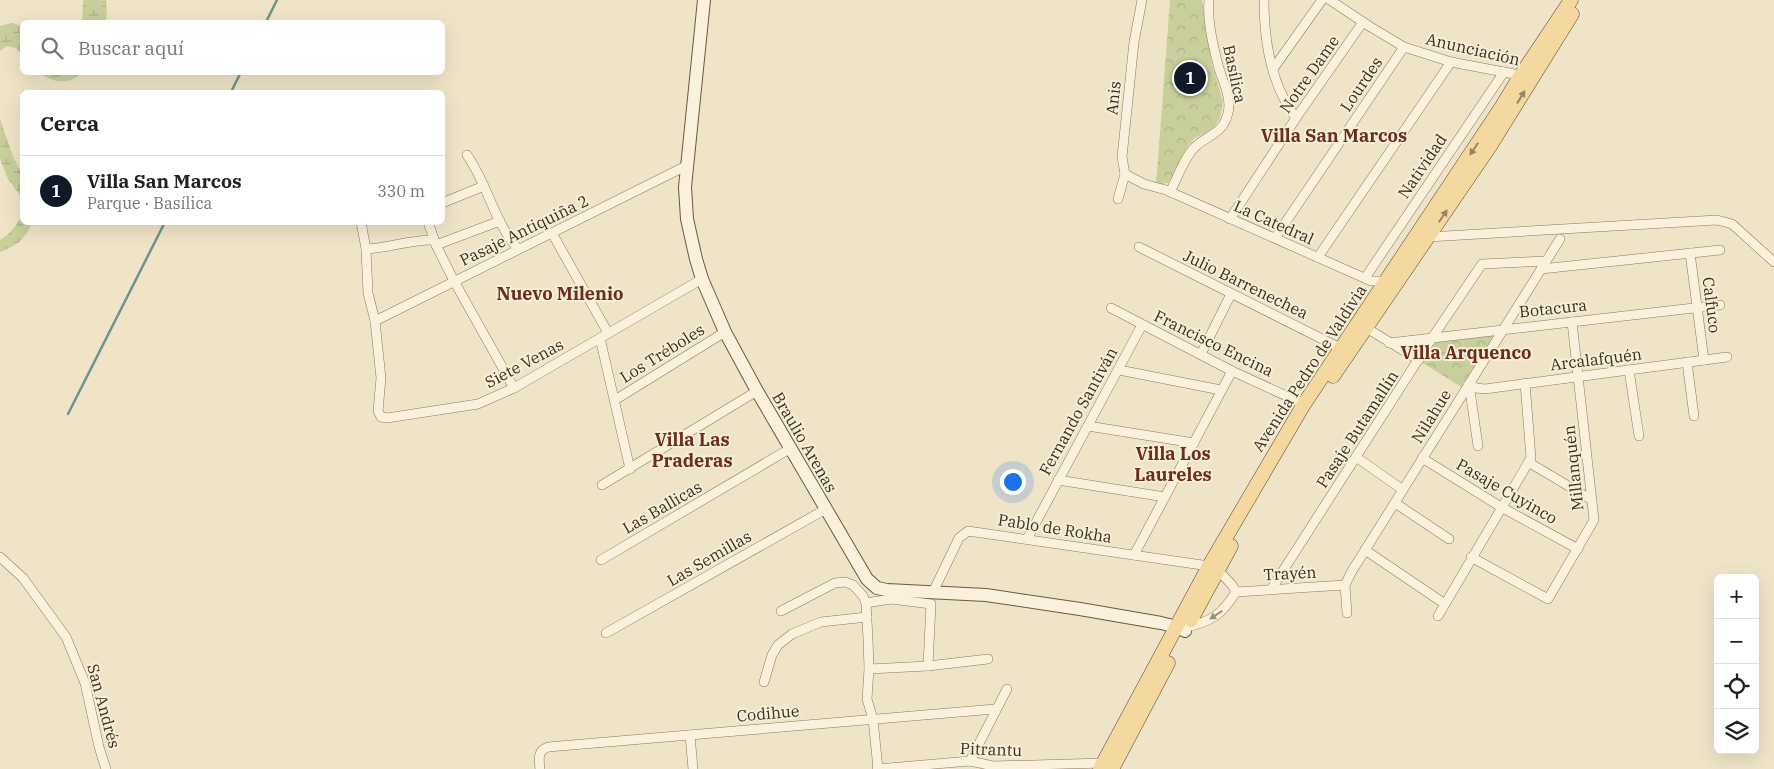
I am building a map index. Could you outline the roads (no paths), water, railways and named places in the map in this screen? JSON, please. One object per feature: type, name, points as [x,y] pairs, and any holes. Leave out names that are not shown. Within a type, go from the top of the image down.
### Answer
[{"type":"main road","name":"Avenida Pedro de Valdivia","points":[[1214,568],[1362,326],[1428,237],[1527,77],[1571,0]]},
{"type":"main road","name":"Avenida Pedro de Valdivia","points":[[1106,767],[1304,404],[1340,348],[1362,326],[1372,284],[1386,281],[1501,108],[1527,77],[1579,0]]},
{"type":"street","name":"Braulio Arenas","points":[[704,0],[686,166],[685,207],[690,238],[702,279],[725,332],[757,391],[867,579],[873,585],[886,590],[986,595],[1080,608],[1183,628]]},
{"type":"street","name":"Anis","points":[[1118,199],[1125,174],[1122,157],[1134,42],[1142,0]]},
{"type":"street","name":"Basílica","points":[[1168,191],[1192,150],[1202,141],[1216,133],[1228,114],[1229,104],[1218,65],[1211,28],[1209,0]]},
{"type":"street","points":[[1264,0],[1264,17],[1272,69],[1278,88],[1287,106],[1296,118]]},
{"type":"street","points":[[1272,69],[1322,0]]},
{"type":"street","name":"Anunciación","points":[[1330,0],[1404,46],[1451,62],[1527,77]]},
{"type":"street","name":"Notre Dame","points":[[1230,219],[1296,118],[1363,22]]},
{"type":"street","name":"Lourdes","points":[[1275,238],[1404,46]]},
{"type":"street","points":[[1318,257],[1451,62]]},
{"type":"street","name":"Natividad","points":[[1372,284],[1504,72]]},
{"type":"street","points":[[467,155],[506,233],[518,249]]},
{"type":"street","name":"Pasaje Antiquiña 2","points":[[375,320],[686,166]]},
{"type":"street","name":"La Catedral","points":[[1125,174],[1144,184],[1168,191],[1318,257],[1372,284]]},
{"type":"street","points":[[445,202],[484,186]]},
{"type":"street","points":[[1428,237],[1717,220],[1732,224],[1774,262]]},
{"type":"street","points":[[366,249],[389,247],[418,240],[435,242],[500,221]]},
{"type":"street","points":[[362,225],[366,249],[368,293],[375,320]]},
{"type":"street","points":[[429,225],[454,281],[514,388]]},
{"type":"street","points":[[552,233],[608,333]]},
{"type":"street","name":"Nilahue","points":[[1345,585],[1422,458],[1560,239]]},
{"type":"street","name":"Julio Barrenechea","points":[[1139,247],[1340,348]]},
{"type":"street","name":"Pasaje Butamallín","points":[[1272,588],[1432,338],[1482,264],[1544,265],[1720,250]]},
{"type":"street","name":"Calfuco","points":[[1690,254],[1704,360]]},
{"type":"street","name":"Siete Venas","points":[[375,320],[381,378],[378,411],[381,417],[387,418],[478,404],[514,388],[702,279]]},
{"type":"street","points":[[1201,354],[1231,294]]},
{"type":"street","name":"Botacura","points":[[1389,343],[1720,305]]},
{"type":"street","name":"Francisco Encina","points":[[1111,308],[1232,370],[1304,404]]},
{"type":"street","name":"Millanquén","points":[[1472,557],[1548,599],[1594,520],[1572,322]]},
{"type":"street","name":"Fernando Santiván","points":[[1027,539],[1142,325]]},
{"type":"street","points":[[1362,326],[1419,360]]},
{"type":"street","name":"Los Tréboles","points":[[615,400],[725,332]]},
{"type":"street","points":[[600,338],[630,469]]},
{"type":"street","name":"Arcalafquén","points":[[1469,384],[1476,388],[1485,388],[1727,357]]},
{"type":"street","points":[[1687,362],[1694,416]]},
{"type":"street","points":[[1119,370],[1221,390]]},
{"type":"street","points":[[1134,555],[1232,370]]},
{"type":"street","points":[[1629,370],[1639,436]]},
{"type":"street","points":[[1438,616],[1528,462],[1532,452],[1524,382]]},
{"type":"street","points":[[1469,384],[1478,446]]},
{"type":"street","points":[[602,485],[757,391]]},
{"type":"street","points":[[1088,426],[1194,443]]},
{"type":"street","name":"Las Ballicas","points":[[601,560],[790,448]]},
{"type":"street","points":[[1356,457],[1403,490]]},
{"type":"street","name":"Pasaje Cuyinco","points":[[1422,458],[1501,507],[1578,549]]},
{"type":"street","points":[[1528,462],[1592,500]]},
{"type":"street","points":[[1058,480],[1165,497]]},
{"type":"street","points":[[1395,502],[1449,538]]},
{"type":"street","name":"Las Semillas","points":[[606,634],[826,509]]},
{"type":"street","name":"Pablo de Rokha","points":[[933,592],[960,538],[965,532],[971,531],[1214,568]]},
{"type":"street","points":[[1365,550],[1444,604]]},
{"type":"street","name":"San Andrés","points":[[0,557],[24,578],[66,637],[85,683],[99,747],[106,769]]},
{"type":"street","points":[[1183,628],[1203,623],[1214,617],[1224,610],[1236,592],[1232,585],[1214,568]]},
{"type":"street","points":[[781,611],[835,583],[845,582],[859,590],[866,603],[869,669],[867,698],[873,719],[878,769]]},
{"type":"street","points":[[1345,585],[1347,613]]},
{"type":"street","name":"Trayén","points":[[1236,592],[1272,588],[1345,585]]},
{"type":"street","points":[[866,603],[891,600],[931,604],[928,666]]},
{"type":"street","points":[[764,682],[772,655],[778,644],[792,634],[821,622],[867,617]]},
{"type":"street","points":[[869,669],[928,666],[988,659]]},
{"type":"street","points":[[970,761],[1006,689]]},
{"type":"street","name":"Codihue","points":[[540,769],[539,755],[544,748],[995,709]]},
{"type":"street","points":[[690,735],[693,769]]},
{"type":"street","name":"Pitrantu","points":[[878,769],[936,766],[970,761],[992,767],[1106,767]]},
{"type":"waterway","points":[[267,20],[277,0]]},
{"type":"waterway","points":[[232,90],[240,75]]},
{"type":"waterway","points":[[68,414],[163,225]]},
{"type":"place","name":"Villa San Marcos","points":[[1190,78]]},
{"type":"district","name":"Villa San Marcos","points":[[1334,135]]},
{"type":"district","name":"Nuevo Milenio","points":[[560,293]]},
{"type":"district","name":"Villa Arquenco","points":[[1466,352]]},
{"type":"district","name":"Villa Las Praderas","points":[[692,449]]},
{"type":"district","name":"Villa Los Laureles","points":[[1173,463]]}]
